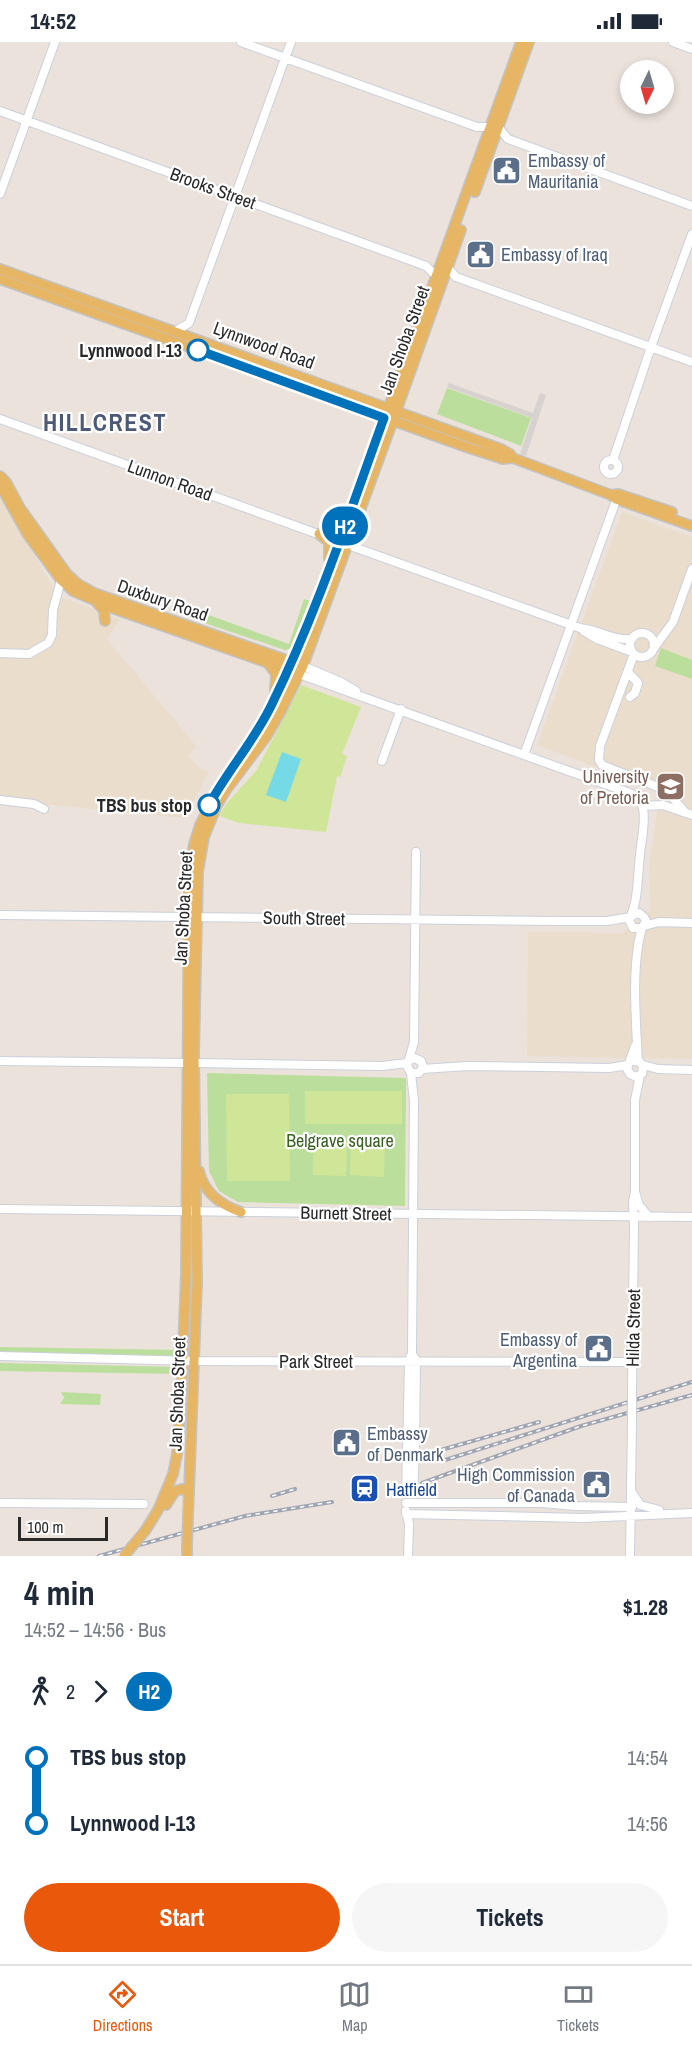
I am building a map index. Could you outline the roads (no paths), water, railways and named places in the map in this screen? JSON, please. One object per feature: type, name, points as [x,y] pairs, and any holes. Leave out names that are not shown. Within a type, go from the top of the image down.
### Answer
[{"type":"main road","name":"Jan Shoba Street","points":[[193,917],[199,862],[210,820],[226,790],[266,737],[301,670],[344,543],[354,503],[392,409],[491,140],[521,42]]},
{"type":"main road","name":"Jan Shoba Street","points":[[495,128],[530,42]]},
{"type":"main road","name":"Lynnwood Road","points":[[0,269],[501,449],[513,458]]},
{"type":"main road","name":"Lynnwood Road","points":[[0,279],[497,458],[513,458],[692,526]]},
{"type":"main road","name":"Jan Shoba Street","points":[[344,543],[356,518],[388,419]]},
{"type":"main road","name":"Duxbury Road","points":[[0,476],[34,529],[67,574],[87,590],[301,670]]},
{"type":"main road","name":"Duxbury Road","points":[[0,485],[28,535],[61,580],[73,591],[115,609],[268,663],[290,666]]},
{"type":"main road","name":"Lynnwood Road","points":[[615,496],[692,519]]},
{"type":"main road","points":[[318,534],[337,528],[354,503]]},
{"type":"main road","points":[[318,534],[330,544],[328,573]]},
{"type":"main road","points":[[328,573],[344,543]]},
{"type":"main road","name":"Jan Shoba Street","points":[[187,1551],[195,1361],[191,1063],[193,917],[190,865],[200,825],[222,783],[252,741],[271,707],[328,573]]},
{"type":"main road","points":[[87,590],[92,595],[111,603],[115,609],[129,608],[146,611]]},
{"type":"main road","points":[[97,602],[104,610],[105,621]]},
{"type":"main road","points":[[268,663],[274,670],[276,678],[271,707]]},
{"type":"main road","name":"Jan Shoba Street","points":[[152,1522],[163,1501],[176,1465],[196,1157],[191,1063]]},
{"type":"main road","points":[[196,1157],[202,1180],[208,1191],[223,1204],[241,1212]]},
{"type":"main road","points":[[124,1556],[152,1522],[160,1516],[175,1491],[182,1490],[189,1493]]},
{"type":"street","points":[[0,194],[55,42]]},
{"type":"street","points":[[241,42],[477,128],[495,128],[508,139],[692,206]]},
{"type":"street","points":[[192,337],[189,323],[291,42]]},
{"type":"street","points":[[673,42],[692,49]]},
{"type":"street","name":"Brooks Street","points":[[0,111],[426,266],[445,266]]},
{"type":"street","points":[[477,128],[491,140],[508,139]]},
{"type":"street","points":[[614,460],[651,347],[692,234]]},
{"type":"street","name":"Brooks Street","points":[[426,266],[440,278]]},
{"type":"street","points":[[445,266],[456,277]]},
{"type":"street","points":[[440,278],[456,277],[692,362]]},
{"type":"street","points":[[176,331],[189,323]]},
{"type":"street","name":"Lunnon Road","points":[[0,419],[571,625],[604,633],[618,640],[632,639]]},
{"type":"street","points":[[524,754],[615,496]]},
{"type":"street","points":[[664,633],[639,634],[632,639],[630,646],[633,653],[640,657],[651,654],[673,622],[692,569]]},
{"type":"street","points":[[0,653],[29,654],[48,644],[52,635],[52,610],[61,580]]},
{"type":"street","name":"Lunnon Road","points":[[580,628],[597,639],[633,653]]},
{"type":"street","points":[[648,635],[653,640],[654,648]]},
{"type":"street","points":[[633,653],[600,746],[598,756],[600,762],[609,768],[666,790],[689,814]]},
{"type":"street","name":"Duxbury Road","points":[[301,670],[341,682],[363,696],[627,792],[637,797],[643,806]]},
{"type":"street","points":[[628,672],[638,683],[635,693],[630,697]]},
{"type":"street","points":[[382,761],[401,709]]},
{"type":"street","points":[[0,800],[34,804],[44,809]]},
{"type":"street","points":[[637,916],[646,921],[638,927],[630,923],[637,916],[643,806],[663,805],[689,814]]},
{"type":"street","points":[[408,1556],[417,852]]},
{"type":"street","name":"South Street","points":[[0,915],[607,921],[637,916],[659,922]]},
{"type":"street","name":"South Street","points":[[607,921],[638,927],[659,922],[692,922]]},
{"type":"street","name":"Hilda Street","points":[[630,1556],[638,927]]},
{"type":"street","points":[[0,1061],[692,1070]]},
{"type":"street","points":[[635,1192],[639,1205],[649,1217]]},
{"type":"street","name":"Burnett Street","points":[[0,1209],[692,1217]]},
{"type":"street","name":"Park Street","points":[[0,1356],[195,1361],[412,1358],[632,1362]]},
{"type":"street","points":[[632,1491],[638,1503],[644,1507],[681,1513]]},
{"type":"street","points":[[409,1498],[542,1503],[632,1511],[692,1513]]},
{"type":"street","points":[[0,1503],[144,1504]]},
{"type":"street","points":[[409,1514],[555,1518],[620,1517],[632,1511]]},
{"type":"water","points":[[282,752],[301,759],[286,802],[266,795]]},
{"type":"railway","points":[[442,1461],[692,1382]]},
{"type":"railway","points":[[422,1483],[581,1426],[692,1395]]},
{"type":"railway","points":[[441,1450],[539,1422]]},
{"type":"railway","points":[[272,1496],[295,1489]]},
{"type":"railway","points":[[99,1556],[245,1516],[332,1502]]},
{"type":"place","name":"Embassy of Mauritania","points":[[507,170]]},
{"type":"place","name":"Embassy of Iraq","points":[[480,254]]},
{"type":"place","name":"Lynnwood I-13","points":[[198,350]]},
{"type":"place","name":"University of Pretoria","points":[[670,786]]},
{"type":"place","name":"TBS bus stop","points":[[209,805]]},
{"type":"place","name":"Embassy of Argentina","points":[[598,1349]]},
{"type":"place","name":"Embassy of Denmark","points":[[346,1443]]},
{"type":"place","name":"High Commission of Canada","points":[[596,1484]]},
{"type":"place","name":"Hatfield","points":[[365,1489]]},
{"type":"district","name":"HILLCREST","points":[[105,422]]},
{"type":"park label","name":"Belgrave square","points":[[340,1140]]}]
